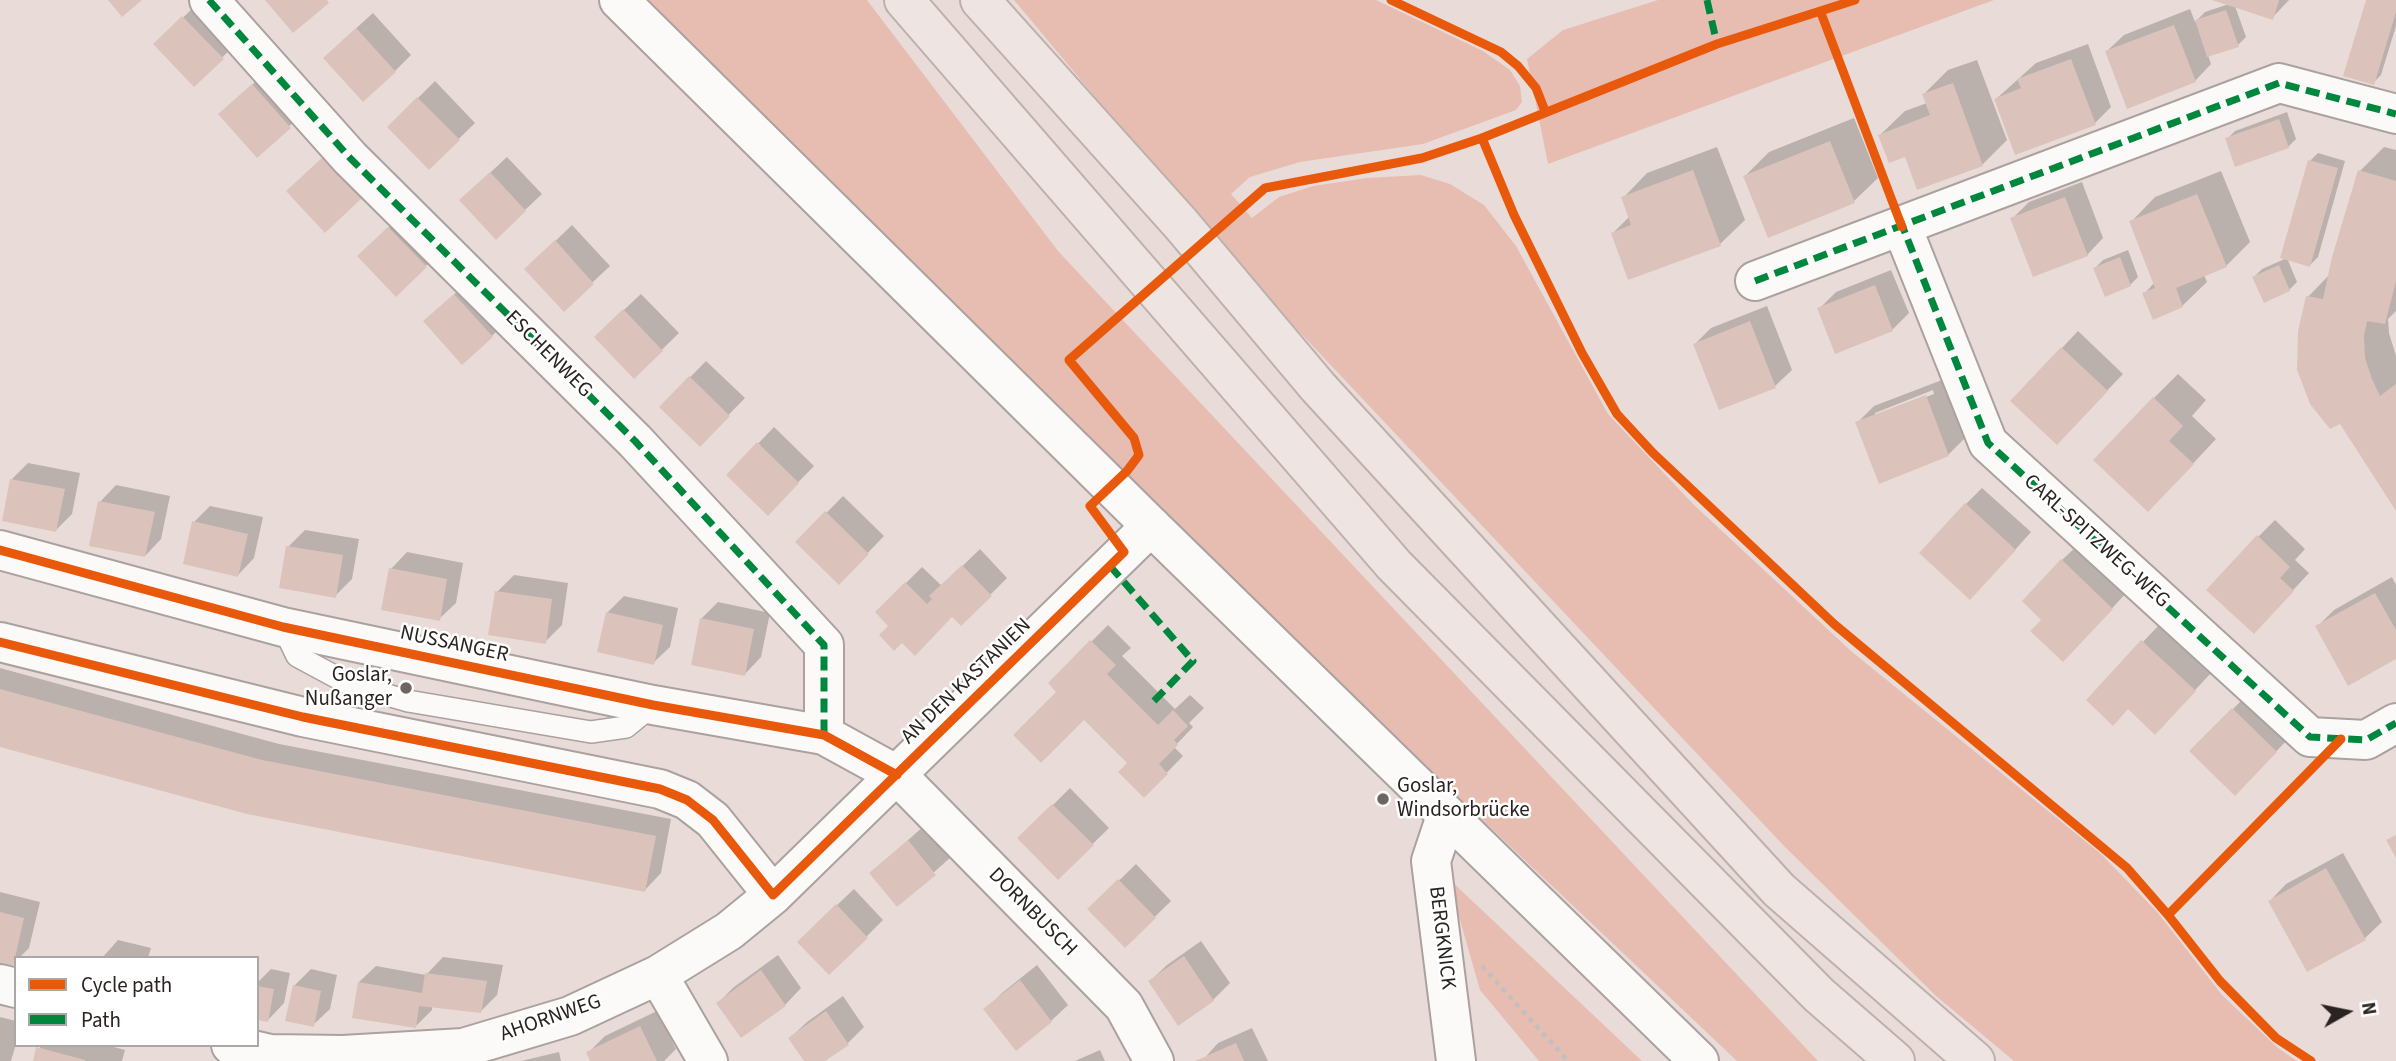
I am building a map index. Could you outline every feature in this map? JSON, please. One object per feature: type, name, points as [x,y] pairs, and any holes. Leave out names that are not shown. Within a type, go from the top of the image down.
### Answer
[{"type":"highway","points":[[904,0],[1394,565],[1819,995],[1895,1061]]},
{"type":"highway","points":[[980,0],[1181,224],[1318,387],[1779,890],[1975,1061]]},
{"type":"street","name":"ESCHENWEG","points":[[209,0],[350,158],[635,441],[824,645],[824,734]]},
{"type":"street","points":[[619,0],[1151,526],[1699,1061]]},
{"type":"street","points":[[1755,281],[2279,83],[2396,114]]},
{"type":"street","name":"CARL-SPITZWEG-WEG","points":[[1902,227],[1988,443],[2310,737],[2366,740],[2396,723]]},
{"type":"street","name":"AN DEN KASTANIEN","points":[[658,975],[729,931],[773,895],[1151,526]]},
{"type":"street","name":"NUSSANGER","points":[[0,551],[283,627],[653,705],[824,734],[897,775]]},
{"type":"street","points":[[0,642],[303,717],[660,789],[687,800],[713,820],[773,895]]},
{"type":"street","name":"DORNBUSCH","points":[[897,775],[1124,1006],[1154,1061]]},
{"type":"street","name":"BERGKNICK","points":[[1447,816],[1431,861],[1456,1061]]},
{"type":"street","points":[[658,975],[708,1061]]},
{"type":"street","name":"AHORNWEG","points":[[240,1047],[270,1054],[343,1055],[463,1048],[570,1016],[658,975]]},
{"type":"path","points":[[1441,940],[1482,966],[1568,1061]]},
{"type":"shaded area","points":[[648,0],[867,0],[1058,251],[1818,1061],[1737,1061],[1138,494]]},
{"type":"shaded area","points":[[1014,0],[1376,0],[1483,51],[1510,70],[1520,86],[1522,102],[1516,110],[1423,144],[1300,162],[1250,177],[1231,194],[1252,218],[1279,197],[1313,186],[1367,178],[1421,175],[1450,184],[1484,205],[1516,246],[1608,414],[1694,505],[1851,651],[2101,854],[2158,913],[2222,995],[2278,1048],[2297,1061],[2014,1061],[1936,996],[1784,846],[1226,254]]},
{"type":"shaded area","points":[[1658,0],[1994,0],[1548,164],[1527,59],[1563,30]]},
{"type":"shaded area","points":[[1448,878],[1642,1061],[1539,1061],[1480,990]]},
{"type":"building","points":[[108,0],[142,0],[122,17]]},
{"type":"building","points":[[265,0],[327,0],[329,3],[293,33]]},
{"type":"building","points":[[2212,0],[2279,0],[2273,20]]},
{"type":"building","points":[[2366,0],[2396,0],[2396,12],[2374,85],[2343,76]]},
{"type":"building","points":[[2226,10],[2239,47],[2207,57],[2195,20]]},
{"type":"building","points":[[182,16],[224,59],[194,87],[153,44]]},
{"type":"building","points":[[2174,25],[2196,82],[2127,109],[2105,51]]},
{"type":"building","points":[[356,28],[396,72],[363,102],[323,58]]},
{"type":"building","points":[[2071,59],[2096,125],[2015,155],[1994,99],[2021,88],[2017,79]]},
{"type":"building","points":[[1953,83],[1983,166],[1917,190],[1905,157],[1889,163],[1878,135],[1930,115],[1922,94]]},
{"type":"building","points":[[252,84],[291,128],[257,158],[218,114]]},
{"type":"building","points":[[417,97],[460,140],[429,170],[387,127]]},
{"type":"building","points":[[2279,119],[2289,148],[2235,167],[2225,138]]},
{"type":"building","points":[[1830,141],[1855,203],[1768,238],[1743,176]]},
{"type":"building","points":[[323,157],[362,198],[325,233],[286,191]]},
{"type":"building","points":[[2308,160],[2338,168],[2310,267],[2280,258]]},
{"type":"building","points":[[1693,170],[1721,246],[1628,280],[1611,233],[1631,225],[1621,197]]},
{"type":"building","points":[[2358,170],[2396,181],[2396,281],[2385,324],[2367,321],[2364,336],[2365,358],[2380,396],[2396,384],[2396,511],[2340,424],[2330,429],[2310,404],[2297,370],[2298,331],[2306,296],[2323,299],[2332,257]]},
{"type":"building","points":[[490,172],[526,211],[496,240],[459,200]]},
{"type":"building","points":[[2197,194],[2227,267],[2176,288],[2183,307],[2153,320],[2142,293],[2155,288],[2129,221]]},
{"type":"building","points":[[2065,197],[2088,256],[2033,277],[2010,218]]},
{"type":"building","points":[[388,227],[427,267],[396,297],[357,256]]},
{"type":"building","points":[[555,240],[594,284],[564,312],[524,269]]},
{"type":"building","points":[[2120,257],[2131,286],[2105,297],[2093,268]]},
{"type":"building","points":[[2279,265],[2290,291],[2264,303],[2252,277]]},
{"type":"building","points":[[1875,285],[1893,331],[1835,354],[1817,308]]},
{"type":"building","points":[[454,294],[493,337],[462,365],[423,321]]},
{"type":"building","points":[[623,309],[663,351],[634,379],[594,337]]},
{"type":"building","points":[[1750,321],[1776,388],[1719,410],[1693,344]]},
{"type":"building","points":[[2061,347],[2108,391],[2057,445],[2010,401]]},
{"type":"building","points":[[689,376],[730,416],[700,447],[659,407]]},
{"type":"building","points":[[1926,395],[1949,456],[1879,484],[1855,422]]},
{"type":"building","points":[[2153,397],[2183,426],[2169,441],[2194,464],[2148,512],[2093,460]]},
{"type":"building","points":[[757,442],[799,483],[768,516],[726,475]]},
{"type":"building","points":[[10,479],[65,489],[56,532],[2,521]]},
{"type":"building","points":[[98,501],[155,512],[145,557],[89,546]]},
{"type":"building","points":[[1965,503],[2016,550],[1970,600],[1919,553]]},
{"type":"building","points":[[825,511],[869,554],[839,585],[795,542]]},
{"type":"building","points":[[192,521],[248,534],[238,577],[183,564]]},
{"type":"building","points":[[2257,535],[2290,567],[2280,578],[2294,591],[2254,634],[2206,590]]},
{"type":"building","points":[[286,546],[343,555],[336,598],[279,588]]},
{"type":"building","points":[[2061,559],[2113,609],[2063,662],[2030,631],[2041,620],[2022,601]]},
{"type":"building","points":[[962,565],[992,596],[961,626],[952,617],[915,656],[902,643],[894,651],[879,635],[888,626],[875,612],[905,582],[927,604],[932,599],[929,596]]},
{"type":"building","points":[[389,568],[447,579],[440,621],[381,610]]},
{"type":"building","points":[[495,591],[552,599],[546,644],[488,635]]},
{"type":"building","points":[[2375,593],[2396,630],[2396,659],[2348,686],[2315,626]]},
{"type":"building","points":[[606,612],[663,625],[654,665],[597,652]]},
{"type":"building","points":[[700,618],[754,629],[745,676],[691,665]]},
{"type":"building","points":[[1090,640],[1116,665],[1107,674],[1158,725],[1173,710],[1188,726],[1174,740],[1178,745],[1159,764],[1168,774],[1144,798],[1118,772],[1127,763],[1084,720],[1041,763],[1013,735],[1056,692],[1048,683]]},
{"type":"building","points":[[2141,640],[2196,691],[2155,735],[2128,709],[2113,726],[2086,700]]},
{"type":"building","points":[[0,689],[262,760],[656,836],[645,892],[247,814],[0,747]]},
{"type":"building","points":[[2232,708],[2277,752],[2235,796],[2189,751]]},
{"type":"building","points":[[1052,804],[1094,845],[1058,880],[1017,838]]},
{"type":"building","points":[[2396,835],[2396,858],[2386,840]]},
{"type":"building","points":[[908,840],[936,875],[897,907],[869,873]]},
{"type":"building","points":[[2326,868],[2366,940],[2307,972],[2268,901]]},
{"type":"building","points":[[1118,879],[1156,918],[1125,948],[1087,909]]},
{"type":"building","points":[[836,904],[868,938],[829,975],[797,942]]},
{"type":"building","points":[[0,912],[24,918],[13,967],[0,964]]},
{"type":"building","points":[[1184,956],[1214,1001],[1178,1026],[1148,981]]},
{"type":"building","points":[[761,970],[786,1006],[741,1038],[716,1003]]},
{"type":"building","points":[[425,973],[487,981],[481,1013],[419,1006],[416,1028],[352,1018],[358,982],[422,993]]},
{"type":"building","points":[[1020,980],[1052,1022],[1016,1051],[983,1009]]},
{"type":"building","points":[[293,985],[321,991],[314,1027],[285,1021]]},
{"type":"building","points":[[259,986],[274,989],[268,1022],[259,1020]]},
{"type":"building","points":[[826,1011],[849,1045],[825,1061],[804,1061],[788,1038]]},
{"type":"building","points":[[640,1026],[657,1061],[590,1061],[586,1052]]},
{"type":"building","points":[[1236,1043],[1244,1061],[1195,1061]]},
{"type":"building","points":[[36,1047],[85,1060],[85,1061],[33,1061]]},
{"type":"marked path","points":[[209,0],[350,158],[635,441],[824,645],[824,735]]},
{"type":"marked path","points":[[1707,0],[1717,44]]},
{"type":"marked path","points":[[1755,281],[2279,83],[2396,114]]},
{"type":"marked path","points":[[1900,220],[1988,443],[2310,737],[2366,740],[2396,723]]},
{"type":"marked path","points":[[1110,566],[1193,661],[1151,704]]},
{"type":"cycle path","points":[[1391,0],[1501,52],[1518,66],[1536,88],[1545,111]]},
{"type":"cycle path","points":[[0,642],[303,717],[660,789],[687,800],[713,820],[773,895],[1124,552],[1090,506],[1127,471],[1139,455],[1134,438],[1069,360],[1265,188],[1422,158],[1482,138],[1717,44],[1855,0]]},
{"type":"cycle path","points":[[1821,13],[1902,227]]},
{"type":"cycle path","points":[[1482,138],[1514,215],[1582,353],[1617,414],[1653,453],[1834,624],[2127,868],[2220,981],[2276,1038],[2311,1061]]},
{"type":"cycle path","points":[[0,550],[283,627],[653,705],[824,735],[897,775]]},
{"type":"cycle path","points":[[2168,915],[2341,739]]},
{"type":"place","name":"Goslar, Nußanger","points":[[406,688]]},
{"type":"place","name":"Goslar, Windsorbrücke","points":[[1383,799]]}]
